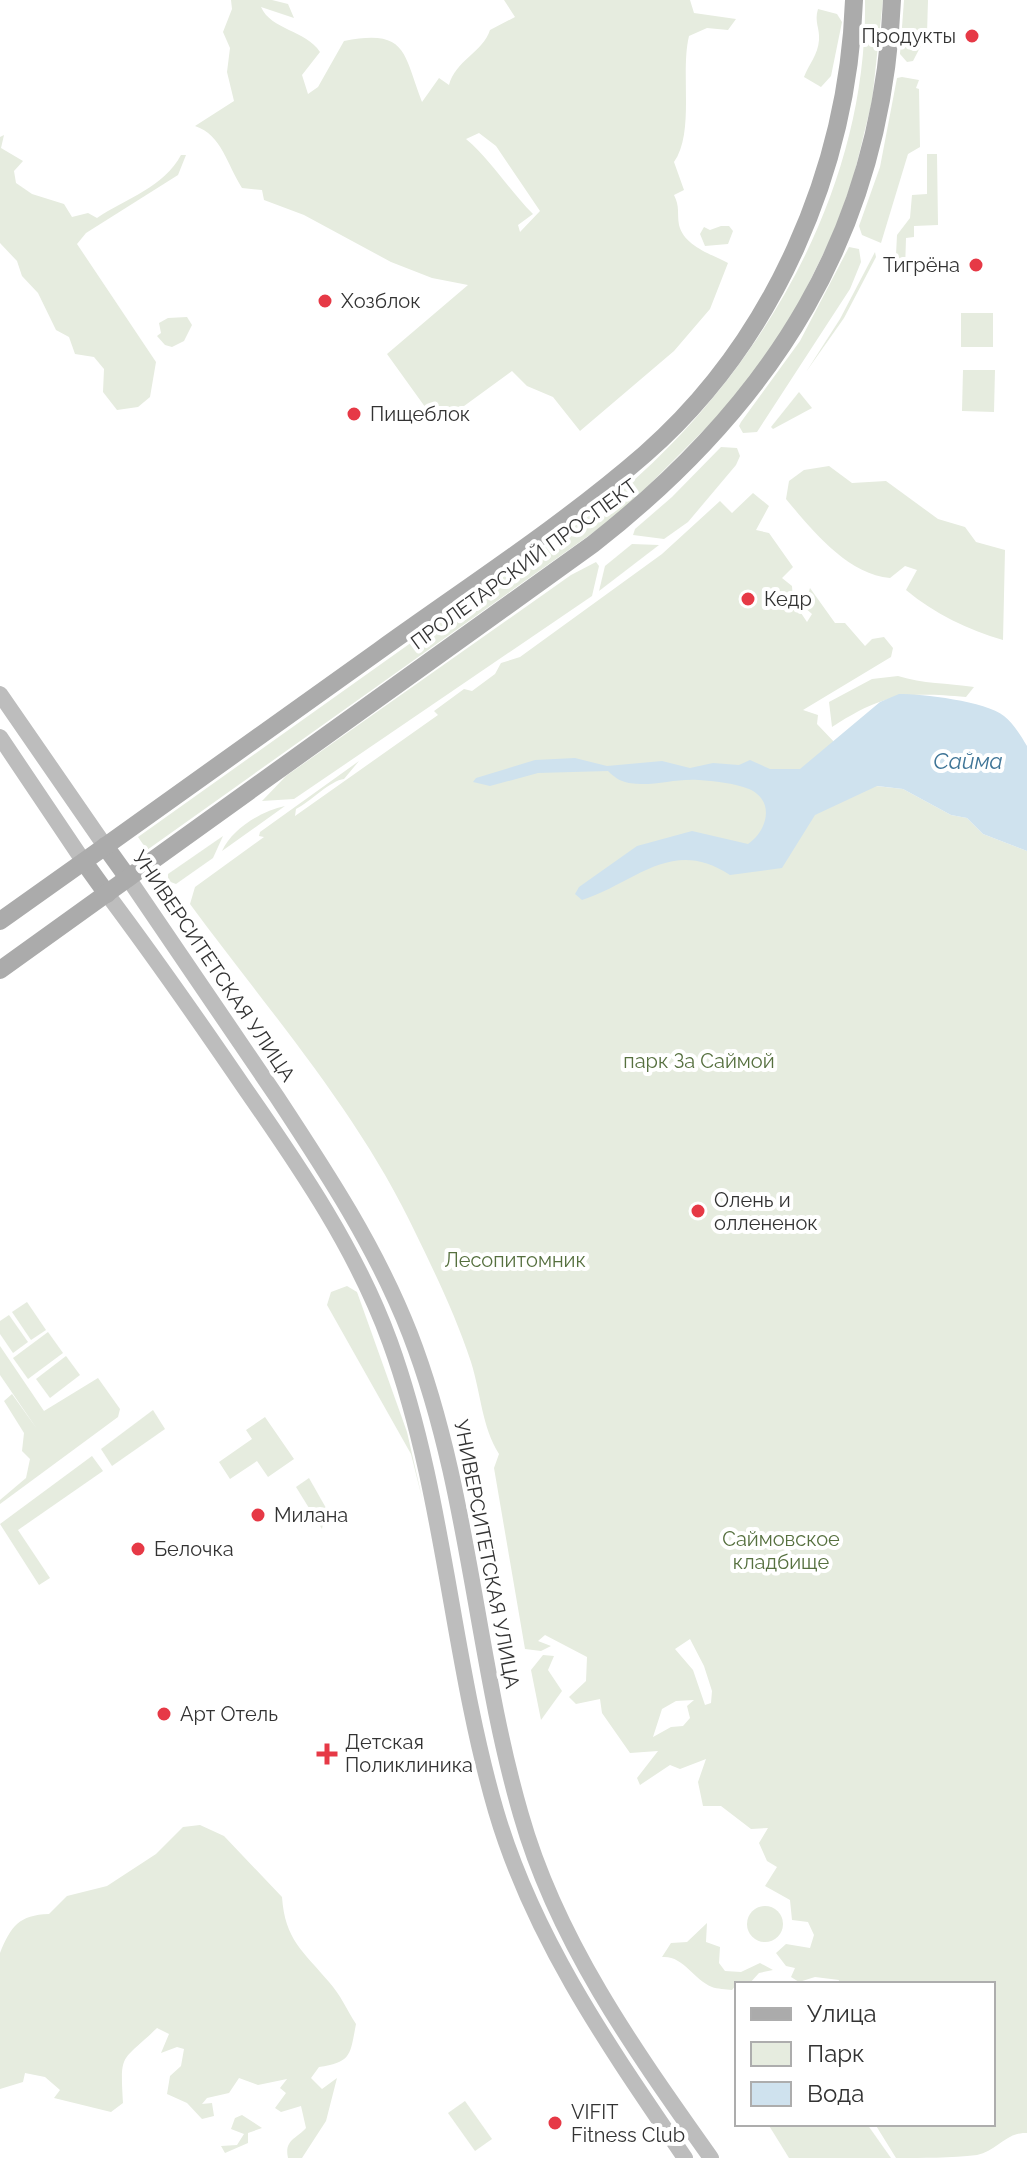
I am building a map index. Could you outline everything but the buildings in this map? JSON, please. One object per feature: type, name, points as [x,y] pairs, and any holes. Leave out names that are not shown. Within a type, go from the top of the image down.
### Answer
[{"type":"main road","name":"ПРОЛЕТАРСКИЙ ПРОСПЕКТ","points":[[0,921],[567,515],[647,452],[687,410],[739,346],[760,313],[782,276],[818,195],[842,107],[851,54],[854,0]]},
{"type":"main road","name":"ПРОЛЕТАРСКИЙ ПРОСПЕКТ","points":[[0,970],[593,544],[652,498],[722,428],[754,389],[803,316],[841,237],[868,161],[879,114],[888,70],[892,0]]},
{"type":"main road","name":"УНИВЕРСИТЕТСКАЯ УЛИЦА","points":[[0,694],[302,1134],[355,1219],[396,1299],[421,1363],[450,1462],[500,1732],[537,1862],[550,1897],[605,1999],[711,2158]]},
{"type":"main road","name":"УНИВЕРСИТЕТСКАЯ УЛИЦА","points":[[0,737],[84,862],[285,1146],[360,1274],[389,1338],[412,1408],[436,1511],[480,1750],[508,1847],[555,1957],[685,2158]]},
{"type":"green space","points":[[231,0],[272,0],[288,4],[294,18],[261,7],[272,21],[306,39],[320,52],[302,75],[308,94],[318,87],[344,41],[380,38],[400,48],[422,102],[439,78],[449,85],[457,69],[490,30],[515,17],[504,0],[690,0],[694,13],[736,19],[728,30],[707,28],[689,36],[686,119],[674,162],[684,190],[674,195],[682,232],[699,248],[728,263],[710,309],[674,351],[580,431],[553,397],[527,386],[512,371],[438,425],[387,354],[468,285],[432,278],[391,262],[304,215],[264,200],[262,190],[242,188],[212,136],[195,126],[234,101],[227,72],[230,48],[223,32],[232,9]],"holes":[[[479,133],[496,146],[540,211],[520,232],[518,225],[533,214],[466,139]]]},
{"type":"green space","points":[[865,0],[883,0],[872,101],[853,179],[833,234],[794,313],[738,396],[622,512],[147,850],[138,837],[610,501],[663,453],[712,399],[756,341],[793,278],[824,212],[847,144],[861,73]]},
{"type":"green space","points":[[904,0],[928,0],[927,34],[913,61],[907,62],[900,54]]},
{"type":"green space","points":[[818,9],[837,14],[842,22],[831,76],[821,87],[804,77],[818,45]]},
{"type":"green space","points":[[897,78],[919,80],[916,88],[919,89],[920,147],[908,154],[881,243],[862,235],[859,226],[880,167]]},
{"type":"green space","points":[[4,135],[1,148],[23,161],[14,171],[16,183],[32,194],[64,204],[72,217],[88,213],[97,218],[155,184],[181,155],[186,155],[178,175],[86,233],[77,244],[156,362],[150,397],[138,407],[117,410],[103,392],[104,369],[94,357],[75,354],[69,337],[56,330],[38,293],[22,276],[17,261],[0,243],[0,137]]},
{"type":"green space","points":[[927,154],[937,154],[938,225],[914,226],[914,237],[906,238],[905,270],[912,272],[912,276],[902,274],[896,255],[897,235],[910,218],[912,195],[927,194]]},
{"type":"green space","points":[[729,226],[733,231],[728,244],[705,246],[700,234],[704,227],[710,230]]},
{"type":"green space","points":[[849,247],[859,249],[861,262],[850,289],[757,432],[743,433],[739,426],[741,422],[800,341]]},
{"type":"green space","points":[[875,252],[876,257],[844,318],[806,372],[840,319]]},
{"type":"green space","points":[[961,313],[993,313],[993,347],[961,347]]},
{"type":"green space","points":[[187,317],[192,325],[184,341],[172,347],[165,345],[157,336],[161,333],[159,323],[168,318]]},
{"type":"green space","points":[[963,370],[995,370],[994,412],[962,411]]},
{"type":"green space","points":[[799,392],[812,408],[773,429],[771,427]]},
{"type":"green space","points":[[721,447],[737,448],[740,456],[736,465],[688,522],[664,539],[633,535],[635,529]]},
{"type":"green space","points":[[829,466],[852,483],[886,481],[938,519],[965,527],[976,542],[1005,550],[1003,640],[952,620],[906,590],[917,570],[905,566],[890,578],[874,575],[845,559],[819,537],[786,499],[789,481],[804,470]]},
{"type":"green space","name":"парк За Саймой","points":[[753,493],[769,506],[756,530],[769,533],[793,567],[782,578],[792,586],[793,601],[807,622],[812,614],[804,607],[810,588],[835,623],[845,623],[865,646],[872,639],[884,637],[893,648],[891,657],[803,710],[818,715],[817,724],[876,786],[903,789],[951,815],[967,818],[983,834],[1027,851],[1027,2133],[1013,2135],[977,2155],[896,2158],[876,2126],[995,2126],[995,1982],[838,1982],[815,1977],[799,1982],[791,1977],[795,1968],[786,1966],[776,1953],[786,1944],[810,1948],[814,1935],[808,1922],[792,1920],[790,1900],[765,1886],[777,1867],[767,1861],[759,1843],[768,1828],[751,1829],[721,1806],[703,1806],[698,1782],[706,1759],[680,1769],[670,1765],[640,1785],[637,1778],[658,1751],[630,1753],[602,1713],[600,1699],[576,1704],[569,1697],[586,1681],[587,1657],[545,1635],[538,1641],[551,1646],[541,1651],[525,1649],[494,1468],[499,1454],[485,1421],[471,1362],[446,1297],[416,1234],[368,1147],[311,1064],[190,904],[195,887],[264,837],[259,836],[260,832],[359,761],[344,779],[333,783],[296,809],[295,816],[438,715],[434,711],[464,689],[472,691],[495,674],[501,663],[520,657],[662,554],[720,501],[732,513]],"holes":[[[690,1639],[712,1691],[711,1703],[705,1705],[693,1670],[675,1649]],[[694,1700],[687,1706],[690,1718],[683,1726],[671,1727],[653,1737],[662,1709],[676,1701]]]},
{"type":"green space","points":[[632,544],[659,545],[599,591],[605,566]]},
{"type":"green space","points":[[596,562],[599,566],[592,596],[294,799],[262,801],[286,776],[571,575]]},
{"type":"green space","points":[[898,676],[974,687],[966,697],[896,697],[867,707],[832,727],[829,702],[872,679]]},
{"type":"green space","points":[[285,806],[222,851],[233,835],[248,822]]},
{"type":"green space","points":[[223,836],[213,858],[176,884],[168,881],[168,874]]},
{"type":"green space","points":[[347,1286],[357,1292],[407,1432],[423,1502],[411,1454],[327,1305],[331,1292]]},
{"type":"green space","points":[[27,1302],[46,1330],[31,1340],[12,1312]]},
{"type":"green space","points":[[9,1315],[28,1342],[13,1353],[0,1334],[0,1321]]},
{"type":"green space","points":[[48,1332],[63,1353],[28,1379],[13,1358]]},
{"type":"green space","points":[[0,1346],[44,1411],[98,1378],[120,1409],[118,1417],[0,1504],[0,1500],[26,1478],[30,1459],[22,1451],[24,1433],[4,1401],[12,1394],[37,1429],[0,1375]]},
{"type":"green space","points":[[66,1356],[80,1375],[50,1398],[36,1379]]},
{"type":"green space","points":[[153,1410],[165,1429],[112,1466],[101,1449]]},
{"type":"green space","points":[[265,1417],[294,1459],[268,1477],[257,1461],[230,1479],[219,1462],[252,1439],[246,1430]]},
{"type":"green space","points":[[92,1456],[103,1471],[18,1530],[50,1578],[39,1585],[0,1524]]},
{"type":"green space","points":[[309,1478],[326,1508],[322,1529],[296,1487]]},
{"type":"green space","points":[[543,1655],[554,1656],[548,1670],[562,1691],[541,1720],[531,1670]]},
{"type":"green space","points":[[200,1825],[224,1836],[282,1897],[291,1935],[337,1992],[356,2024],[348,2055],[338,2063],[319,2067],[311,2078],[322,2089],[337,2078],[326,2121],[302,2158],[288,2158],[287,2152],[289,2143],[306,2128],[301,2106],[281,2112],[275,2108],[286,2093],[280,2088],[287,2079],[258,2085],[239,2078],[229,2093],[207,2098],[202,2104],[212,2103],[214,2116],[202,2119],[187,2103],[167,2094],[170,2076],[181,2066],[184,2049],[177,2047],[161,2053],[169,2034],[157,2028],[125,2059],[123,2103],[111,2112],[54,2098],[60,2090],[45,2077],[25,2073],[23,2082],[0,2089],[0,1953],[12,1929],[30,1917],[49,1914],[67,1896],[107,1886],[156,1854],[183,1827]]},
{"type":"green space","points":[[765,1906],[777,1912],[783,1924],[777,1936],[765,1942],[753,1936],[747,1924],[753,1912]]},
{"type":"green space","points":[[707,1923],[706,1942],[720,1947],[719,1963],[725,1971],[741,1972],[760,1963],[773,1970],[759,1973],[751,1982],[735,1982],[732,1990],[712,1987],[676,1960],[662,1957],[671,1943],[687,1942]]},
{"type":"green space","points":[[465,2101],[492,2139],[475,2151],[448,2113]]},
{"type":"green space","points":[[242,2115],[262,2128],[248,2133],[248,2143],[225,2153],[221,2146],[237,2145],[244,2134],[231,2129],[235,2118]]},
{"type":"green space","points":[[769,2126],[868,2126],[891,2158],[789,2158]]},
{"type":"water","name":"Сайма","points":[[899,694],[969,702],[995,711],[1014,726],[1027,746],[1027,851],[983,834],[967,818],[951,815],[903,789],[877,786],[815,815],[782,868],[730,875],[709,864],[690,860],[672,861],[654,866],[582,900],[575,894],[579,887],[637,846],[692,831],[748,844],[764,824],[766,808],[763,801],[749,789],[731,784],[690,780],[638,784],[620,780],[608,771],[538,773],[490,786],[473,782],[476,778],[535,760],[575,758],[607,766],[662,761],[690,768],[713,763],[739,765],[750,760],[770,769],[800,769],[880,702]]},
{"type":"place","name":"Продукты","points":[[972,36]]},
{"type":"place","name":"Тигрёна","points":[[976,265]]},
{"type":"place","name":"Хозблок","points":[[325,301]]},
{"type":"place","name":"Пищеблок","points":[[354,414]]},
{"type":"place","name":"Кедр","points":[[748,599]]},
{"type":"place","name":"Олень и оллененок","points":[[698,1211]]},
{"type":"place","name":"Милана","points":[[258,1515]]},
{"type":"place","name":"Белочка","points":[[138,1549]]},
{"type":"place","name":"Арт Отель","points":[[164,1714]]},
{"type":"place","name":"Детская Поликлиника","points":[[327,1754]]},
{"type":"place","name":"VIFIT Fitness Club","points":[[555,2123]]},
{"type":"park label","name":"Лесопитомник","points":[[515,1260]]},
{"type":"park label","name":"Саймовское кладбище","points":[[781,1550]]}]
